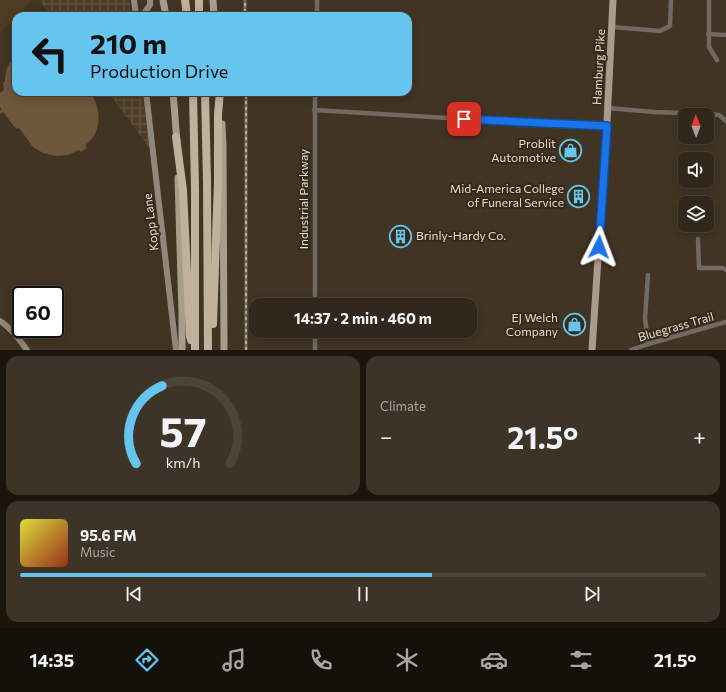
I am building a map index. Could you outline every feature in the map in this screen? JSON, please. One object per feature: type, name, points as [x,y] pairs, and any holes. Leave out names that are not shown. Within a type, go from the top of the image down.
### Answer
[{"type":"highway","points":[[185,0],[186,12]]},
{"type":"highway","points":[[199,0],[199,12]]},
{"type":"highway","points":[[192,96],[195,196],[195,350]]},
{"type":"highway","points":[[205,96],[208,350]]},
{"type":"highway","points":[[208,338],[213,324],[220,96]]},
{"type":"highway","points":[[176,137],[183,190],[190,336],[195,350]]},
{"type":"main road","points":[[164,0],[166,12]]},
{"type":"main road","points":[[212,0],[214,12]]},
{"type":"main road","name":"Hamburg Pike","points":[[592,350],[614,0]]},
{"type":"main road","points":[[173,96],[180,252],[182,350]]},
{"type":"main road","points":[[220,96],[223,147],[224,350]]},
{"type":"street","points":[[134,0],[136,12]]},
{"type":"street","points":[[145,12],[150,5],[150,0]]},
{"type":"street","points":[[316,0],[317,12]]},
{"type":"street","points":[[612,27],[660,31],[670,26],[671,0]]},
{"type":"street","points":[[709,0],[709,47],[716,60]]},
{"type":"street","points":[[708,34],[726,35]]},
{"type":"street","name":"Kopp Lane","points":[[146,96],[176,350]]},
{"type":"street","name":"Industrial Parkway","points":[[314,298],[315,96]]},
{"type":"street","points":[[608,108],[654,112],[711,114],[719,115],[726,121]]},
{"type":"street","points":[[314,110],[607,126]]},
{"type":"street","points":[[698,239],[699,268],[723,268],[726,270]]},
{"type":"street","points":[[648,275],[645,318],[648,344]]},
{"type":"street","points":[[0,321],[7,325],[27,350]]},
{"type":"street","name":"Bluegrass Trail","points":[[631,350],[726,322]]},
{"type":"street","points":[[315,338],[315,350]]},
{"type":"shaded area","points":[[0,0],[32,0],[20,12],[12,12],[12,21],[0,33]]},
{"type":"shaded area","points":[[39,0],[129,0],[131,12],[48,12]]},
{"type":"shaded area","points":[[12,60],[12,96],[92,96],[96,102],[99,119],[94,136],[85,146],[87,148],[81,152],[79,150],[68,155],[55,156],[43,153],[33,147],[19,128],[16,129],[3,112],[0,114],[0,93],[4,90],[3,83]]},
{"type":"shaded area","points":[[111,96],[143,96],[150,149]]},
{"type":"railway","points":[[245,0],[245,12]]},
{"type":"railway","points":[[246,96],[246,350]]},
{"type":"place","name":"Problit Automotive","points":[[571,151]]},
{"type":"place","name":"Mid-America College of Funeral Service","points":[[579,196]]},
{"type":"place","name":"Brinly-Hardy Co.","points":[[400,236]]},
{"type":"place","name":"EJ Welch Company","points":[[574,325]]},
{"type":"route","points":[[464,119],[607,126],[599,247]]}]
